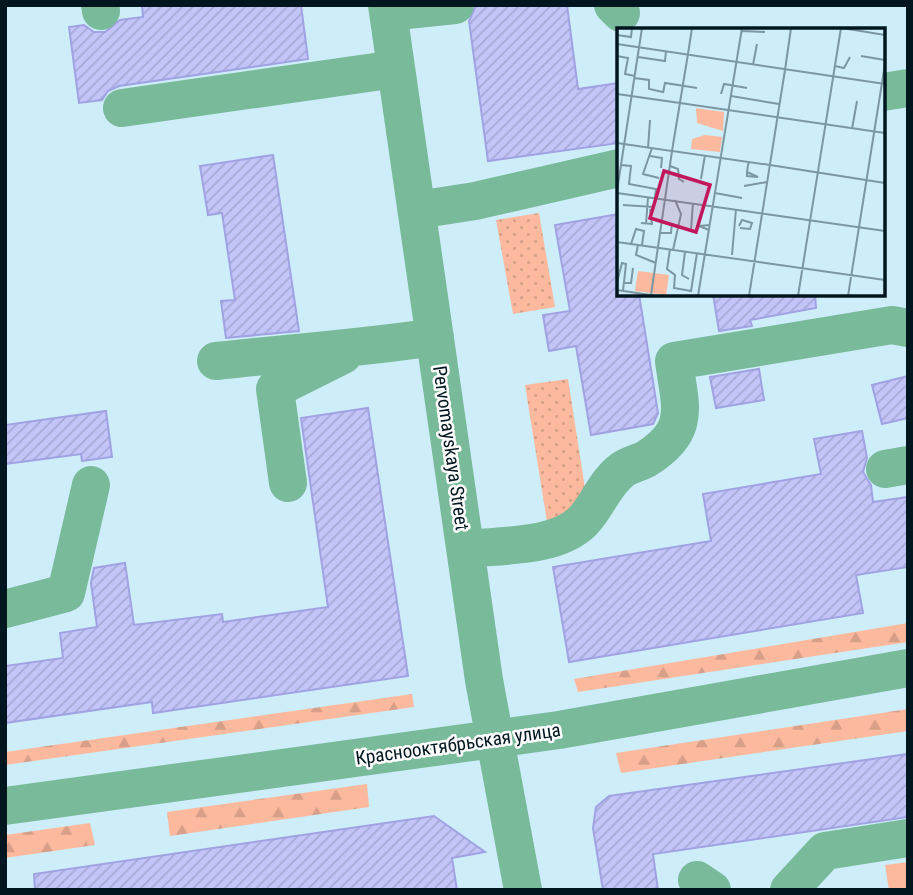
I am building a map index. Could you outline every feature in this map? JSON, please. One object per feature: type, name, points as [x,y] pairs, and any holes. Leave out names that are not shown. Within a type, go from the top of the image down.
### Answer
[{"type":"street","points":[[388,9],[455,5]]},
{"type":"street","name":"Pervomayskaya Street","points":[[388,9],[494,738],[523,890]]},
{"type":"street","points":[[122,108],[396,69]]},
{"type":"street","points":[[885,92],[908,88]]},
{"type":"street","points":[[417,210],[475,201],[617,168]]},
{"type":"street","points":[[466,549],[564,536],[584,520],[606,486],[623,469],[646,459],[670,439],[682,418],[674,361],[892,325],[908,328]]},
{"type":"street","points":[[216,361],[302,351],[354,349],[435,337]]},
{"type":"street","points":[[288,483],[275,388],[354,349]]},
{"type":"street","points":[[5,609],[66,593],[91,485]]},
{"type":"street","name":"Краснооктябрьская улица","points":[[5,806],[559,730],[908,668]]},
{"type":"street","points":[[789,890],[825,851],[908,838]]},
{"type":"green space","points":[[539,213],[555,307],[513,314],[496,220]]},
{"type":"green space","points":[[568,379],[591,527],[549,534],[525,385]]},
{"type":"green space","points":[[908,623],[908,642],[578,692],[574,679]]},
{"type":"green space","points":[[412,694],[414,707],[5,765],[5,752]]},
{"type":"green space","points":[[908,709],[908,731],[621,773],[616,753]]},
{"type":"green space","points":[[367,784],[369,807],[170,836],[167,812]]},
{"type":"green space","points":[[90,823],[95,845],[5,858],[5,835]]},
{"type":"green space","points":[[908,862],[908,890],[889,890],[885,865]]},
{"type":"building","points":[[142,5],[301,5],[308,59],[119,86],[108,91],[102,100],[79,103],[69,27],[84,25],[94,32],[105,32],[120,20],[143,17]]},
{"type":"building","points":[[476,5],[567,5],[578,89],[617,83],[617,143],[488,161],[469,21]]},
{"type":"building","points":[[273,155],[299,331],[226,338],[221,301],[235,300],[222,213],[208,215],[200,166]]},
{"type":"building","points":[[617,214],[617,296],[639,296],[658,413],[653,424],[591,435],[576,346],[549,351],[543,315],[570,311],[555,225]]},
{"type":"building","points":[[713,296],[815,296],[816,308],[750,320],[752,326],[719,331]]},
{"type":"building","points":[[759,369],[764,400],[716,408],[710,377]]},
{"type":"building","points":[[908,376],[908,418],[882,424],[872,385]]},
{"type":"building","points":[[368,408],[408,676],[153,713],[152,702],[5,723],[5,666],[63,658],[60,633],[97,627],[91,583],[94,568],[125,563],[134,625],[222,614],[223,622],[328,607],[301,418]]},
{"type":"building","points":[[106,411],[112,457],[82,461],[81,454],[5,464],[5,425]]},
{"type":"building","points":[[862,431],[867,458],[863,472],[871,485],[873,502],[908,497],[908,567],[856,575],[863,613],[569,662],[553,567],[711,541],[703,494],[821,474],[814,439]]},
{"type":"building","points":[[908,754],[908,817],[653,854],[658,890],[603,890],[593,828],[596,807],[609,796]]},
{"type":"building","points":[[434,816],[485,852],[452,858],[457,890],[35,890],[34,874]]}]
